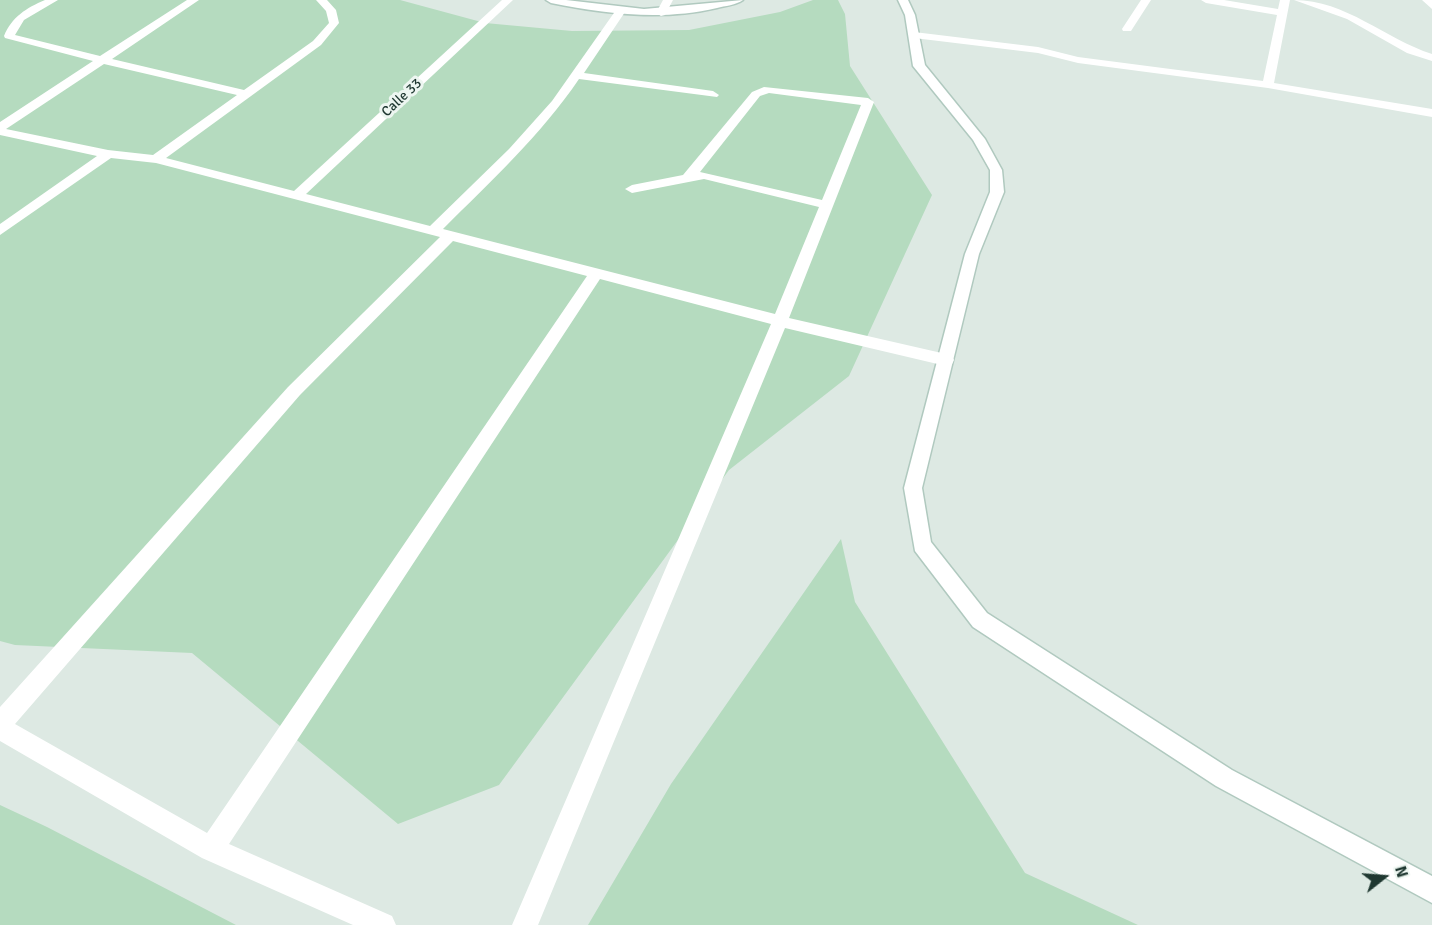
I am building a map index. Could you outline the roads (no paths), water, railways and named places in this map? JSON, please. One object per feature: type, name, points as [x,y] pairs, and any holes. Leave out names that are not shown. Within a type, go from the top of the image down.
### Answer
[{"type":"street","points":[[52,0],[19,19],[9,36],[245,94]]},
{"type":"street","points":[[0,129],[194,0]]},
{"type":"street","points":[[156,159],[317,43],[334,23],[331,10],[321,0]]},
{"type":"street","name":"Calle 33","points":[[296,196],[508,0]]},
{"type":"street","points":[[551,0],[620,12],[661,13],[703,9],[738,0]]},
{"type":"street","points":[[661,13],[668,0]]},
{"type":"street","points":[[1127,29],[1146,0]]},
{"type":"street","points":[[1206,0],[1281,14]]},
{"type":"street","points":[[1268,85],[1285,0]]},
{"type":"street","points":[[1299,0],[1351,17],[1412,51],[1432,58]]},
{"type":"street","points":[[1427,0],[1432,6]]},
{"type":"street","points":[[907,8],[919,66],[979,139],[996,170],[997,192],[972,254],[913,488],[922,545],[980,620],[1224,778],[1432,890]]},
{"type":"street","points":[[383,925],[211,849],[0,726],[294,391],[442,232],[556,104],[620,12]]},
{"type":"street","points":[[914,35],[1038,50],[1078,60],[1268,85],[1432,113]]},
{"type":"street","points":[[577,75],[713,94]]},
{"type":"street","points":[[525,925],[780,321],[868,102],[768,89],[756,94],[688,178]]},
{"type":"street","points":[[0,129],[108,154],[156,159],[780,321],[946,360]]},
{"type":"street","points":[[0,231],[108,154]]},
{"type":"street","points":[[632,189],[704,175],[826,204]]},
{"type":"street","points":[[211,849],[597,273]]}]
